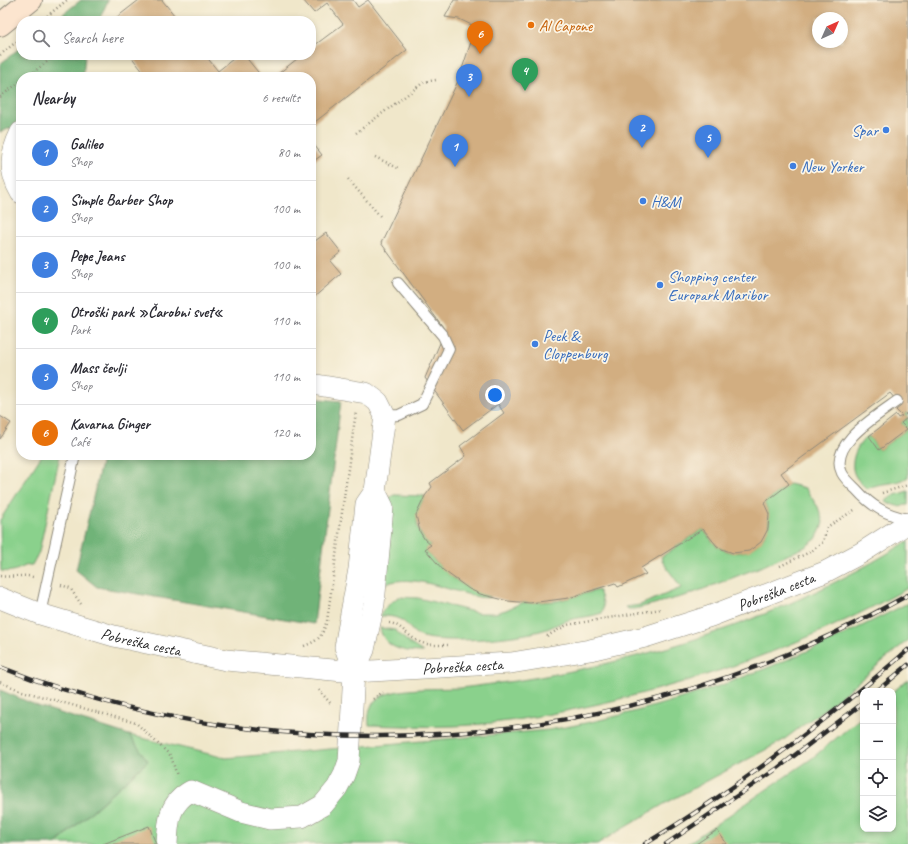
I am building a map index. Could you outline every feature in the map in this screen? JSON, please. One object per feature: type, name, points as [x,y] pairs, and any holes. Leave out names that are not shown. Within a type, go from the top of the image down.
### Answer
[{"type":"main road","points":[[0,25],[31,0]]},
{"type":"street","points":[[16,146],[11,159],[16,181]]},
{"type":"street","points":[[166,844],[172,809],[182,796],[191,792],[240,812],[270,819],[302,818],[323,805],[337,788],[349,761],[354,672],[364,650],[374,604],[383,507],[375,491],[385,416],[378,402],[366,393],[316,385]]},
{"type":"street","name":"Pobreška cesta","points":[[0,598],[40,614],[114,636],[226,660],[354,672],[511,663],[590,650],[645,637],[711,616],[825,572],[862,553],[908,524]]},
{"type":"lane","points":[[385,416],[399,415],[422,404],[449,349],[442,336],[398,283]]},
{"type":"lane","points":[[897,401],[865,425],[846,442],[839,458],[842,474],[867,502],[883,513],[908,519]]},
{"type":"lane","points":[[40,614],[74,460]]},
{"type":"path","points":[[47,16],[67,0]]},
{"type":"path","points":[[0,55],[16,42]]},
{"type":"path","points":[[34,72],[49,60]]},
{"type":"path","points":[[356,133],[424,82],[436,80]]},
{"type":"path","points":[[0,97],[16,85]]},
{"type":"path","points":[[375,158],[398,168]]},
{"type":"path","points":[[348,179],[380,216]]},
{"type":"path","points":[[302,646],[316,642],[321,637],[327,621],[359,391]]},
{"type":"path","points":[[775,568],[810,552],[822,542],[827,527],[867,502],[885,492],[908,485]]},
{"type":"path","points":[[0,576],[10,577],[24,574]]},
{"type":"path","points":[[70,588],[79,602],[84,606]]},
{"type":"path","points":[[543,638],[567,625],[663,609]]},
{"type":"path","points":[[386,623],[396,624],[419,642],[430,645],[454,645]]},
{"type":"path","points":[[0,682],[22,691],[136,723],[171,756],[182,796]]},
{"type":"green space","points":[[81,0],[108,0],[101,16],[60,16]]},
{"type":"green space","points":[[16,51],[16,60],[85,60],[83,72],[16,72],[16,134],[11,128],[0,132],[0,64]]},
{"type":"green space","points":[[316,398],[341,401],[314,624],[97,587],[76,570],[102,460],[316,460]]},
{"type":"green space","points":[[908,417],[908,477],[898,482],[877,485],[867,489],[858,480],[854,472],[853,461],[857,449],[864,439],[869,436],[879,450],[907,429],[901,423]]},
{"type":"green space","points":[[39,460],[59,460],[39,552],[32,565],[7,572],[1,571],[0,520]]},
{"type":"green space","points":[[789,484],[805,488],[818,507],[823,522],[816,539],[805,547],[763,566],[688,595],[635,609],[628,609],[626,607],[640,605],[681,588],[661,557],[703,529],[717,546],[728,551],[739,552],[749,550],[758,544],[765,535],[768,525],[768,514],[764,503]]},
{"type":"green space","points":[[908,491],[908,505],[897,506],[885,502],[892,496]]},
{"type":"green space","points":[[394,495],[425,496],[417,516],[417,522],[421,534],[431,545],[425,549],[454,579],[481,594],[491,597],[479,597],[417,581],[407,580],[386,582],[389,498]]},
{"type":"green space","points":[[908,541],[908,588],[835,625],[797,642],[721,670],[683,682],[603,703],[529,718],[454,726],[369,725],[369,713],[371,706],[380,697],[388,694],[408,690],[461,688],[567,672],[618,661],[719,631],[768,613],[816,592],[863,568]]},
{"type":"green space","points":[[598,590],[603,602],[602,613],[565,621],[548,629],[528,634],[500,638],[452,640],[427,638],[415,633],[398,618],[391,616],[380,616],[384,609],[398,597],[418,598],[478,613],[495,613],[521,603],[557,601]]},
{"type":"green space","points":[[908,603],[908,640],[834,702],[782,741],[664,804],[597,844],[56,844],[148,761],[129,735],[226,758],[549,730],[597,721],[643,709],[689,696],[733,681],[821,645]]},
{"type":"green space","points":[[380,628],[395,630],[409,643],[423,652],[396,648],[386,641]]},
{"type":"green space","points":[[908,679],[908,844],[687,844],[811,759],[860,718],[860,832],[896,832],[896,689]]},
{"type":"green space","points":[[0,690],[38,706],[129,735],[148,761],[55,844],[0,844]]},
{"type":"building","points":[[139,0],[162,0],[175,16],[118,16]]},
{"type":"building","points":[[303,0],[353,0],[358,7],[368,0],[407,50],[316,121],[316,72],[280,72],[296,60],[316,60],[316,44],[343,24],[327,3],[314,13]]},
{"type":"building","name":"Shopping center Europark Maribor","points":[[454,0],[908,0],[908,412],[905,414],[908,417],[901,423],[907,429],[879,450],[869,436],[896,415],[898,418],[902,416],[896,410],[901,406],[890,393],[781,473],[789,484],[764,503],[769,514],[768,529],[761,542],[749,551],[733,553],[722,549],[717,546],[703,529],[641,568],[646,574],[618,587],[615,583],[569,598],[530,603],[508,601],[480,594],[469,589],[443,570],[425,549],[431,545],[425,540],[420,532],[416,515],[425,496],[432,487],[430,483],[466,456],[460,446],[504,413],[498,404],[463,430],[425,378],[443,336],[443,327],[381,243],[458,81],[476,27],[459,19],[445,17]]},
{"type":"building","points":[[134,60],[209,60],[218,71],[232,60],[248,60],[258,72],[143,72]]},
{"type":"building","points":[[316,147],[322,155],[316,159]]},
{"type":"building","points":[[326,233],[341,252],[330,261],[341,274],[316,295],[316,240]]},
{"type":"building","points":[[0,416],[11,423],[0,439]]},
{"type":"building","points":[[149,826],[156,844],[103,844]]},
{"type":"building","points":[[717,830],[727,844],[696,844]]},
{"type":"railway","points":[[0,667],[92,698],[186,719],[282,732],[379,736],[476,731],[572,718],[667,696],[758,666],[797,650],[872,615],[908,595]]},
{"type":"railway","points":[[645,844],[714,800],[781,753],[846,702],[908,650]]},
{"type":"railway","points":[[881,688],[908,665]]},
{"type":"railway","points":[[666,844],[778,768],[860,705]]},
{"type":"place","name":"Al Capone","points":[[531,25]]},
{"type":"place","name":"Kavarna Ginger","points":[[480,54]]},
{"type":"place","name":"Otroški park »Čarobni svet«","points":[[525,91]]},
{"type":"place","name":"Pepe Jeans","points":[[469,97]]},
{"type":"place","name":"Spar","points":[[886,130]]},
{"type":"place","name":"Simple Barber Shop","points":[[642,148]]},
{"type":"place","name":"Mass čevlji","points":[[708,158]]},
{"type":"place","name":"New Yorker","points":[[793,166]]},
{"type":"place","name":"Galileo","points":[[455,167]]},
{"type":"place","name":"H&M","points":[[643,201]]},
{"type":"place","name":"Shopping center Europark Maribor","points":[[660,285]]},
{"type":"place","name":"Peek & Cloppenburg","points":[[535,344]]}]
